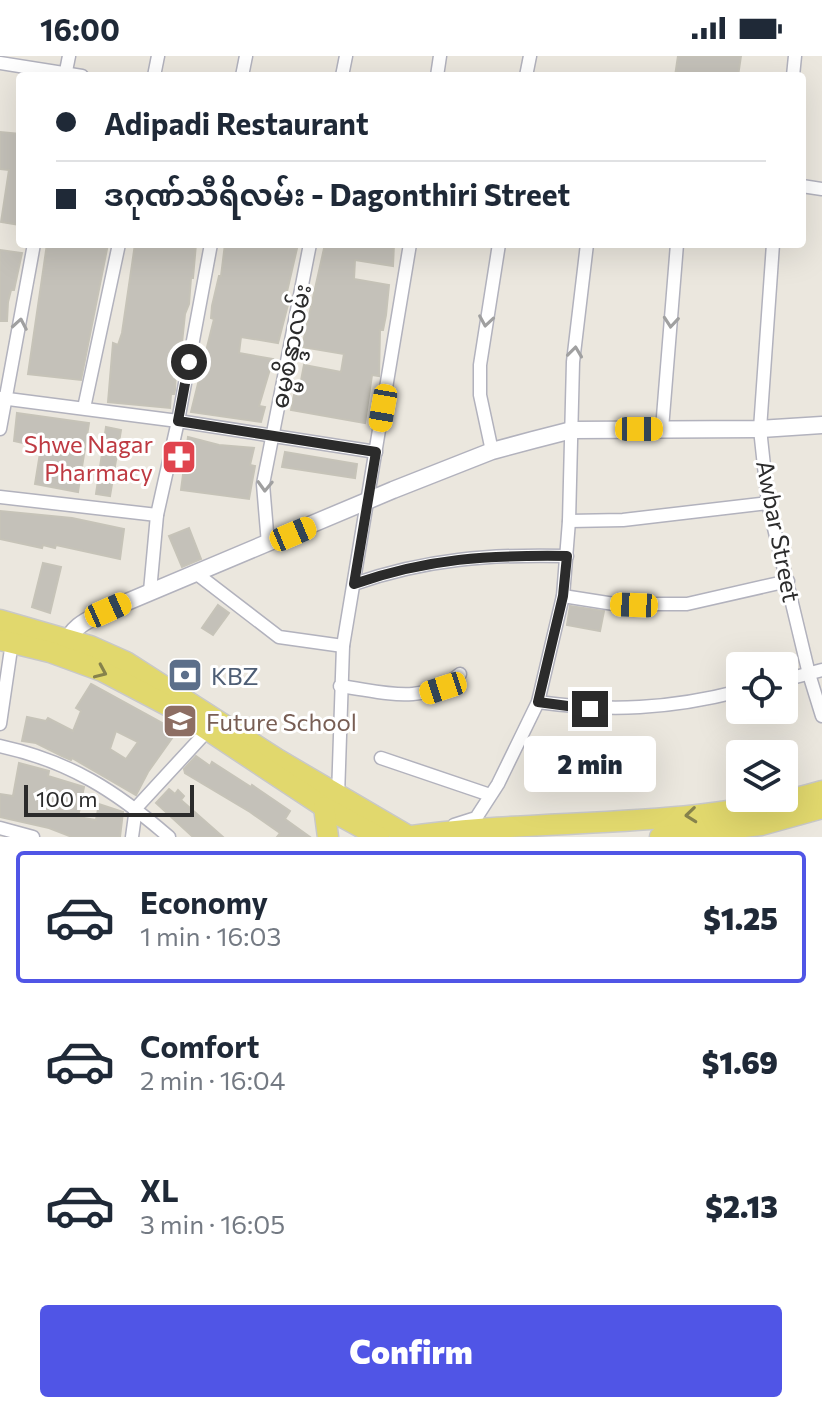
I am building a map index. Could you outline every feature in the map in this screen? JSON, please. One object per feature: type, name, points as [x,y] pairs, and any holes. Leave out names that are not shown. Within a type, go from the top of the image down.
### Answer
[{"type":"main road","points":[[0,620],[64,647],[331,802],[408,837],[469,829],[732,811],[789,801],[822,791]]},
{"type":"main road","points":[[6,641],[64,647],[126,662],[154,678],[379,837]]},
{"type":"main road","points":[[328,837],[331,802]]},
{"type":"main road","points":[[673,836],[764,831],[822,808]]},
{"type":"street","points":[[0,63],[50,72]]},
{"type":"street","points":[[0,429],[3,398],[33,248]]},
{"type":"street","points":[[84,408],[118,248]]},
{"type":"street","points":[[150,591],[157,515],[210,248]]},
{"type":"street","name":"ဓမ္မစိန္ဒာလမ်း","points":[[268,544],[263,484],[309,248]]},
{"type":"street","points":[[331,802],[343,646],[409,248]]},
{"type":"street","points":[[492,451],[480,395],[480,365],[498,248]]},
{"type":"street","points":[[408,837],[476,818],[538,702],[563,596],[569,521],[573,362],[587,248]]},
{"type":"street","points":[[662,429],[677,248]]},
{"type":"street","name":"Awbar Street","points":[[773,248],[760,429],[768,503],[816,672],[822,716]]},
{"type":"street","points":[[3,398],[376,452]]},
{"type":"street","points":[[64,647],[78,625],[150,591],[492,451],[572,430],[760,429],[822,425]]},
{"type":"street","points":[[0,497],[157,515]]},
{"type":"street","points":[[569,521],[623,520],[768,503]]},
{"type":"street","points":[[354,584],[396,569],[433,562],[485,556],[567,556]]},
{"type":"street","points":[[197,574],[279,637],[343,646]]},
{"type":"street","points":[[563,596],[614,604],[687,604],[788,581]]},
{"type":"street","points":[[0,724],[6,641]]},
{"type":"street","points":[[340,686],[425,694],[443,688],[460,674]]},
{"type":"street","points":[[538,702],[590,709],[647,707],[698,702],[726,695]]},
{"type":"street","points":[[132,837],[136,808],[208,730]]},
{"type":"street","points":[[0,746],[70,767],[136,808],[169,837]]},
{"type":"street","points":[[381,758],[490,795]]},
{"type":"street","points":[[0,828],[33,837]]},
{"type":"building","points":[[678,56],[741,56],[739,72],[676,72]]},
{"type":"building","points":[[0,132],[16,134],[16,224],[1,222],[9,170],[0,169]]},
{"type":"building","points":[[46,248],[107,248],[81,380],[28,374]]},
{"type":"building","points":[[134,248],[196,248],[170,408],[108,402],[113,343],[118,345]]},
{"type":"building","points":[[224,248],[297,248],[286,296],[290,297],[278,343],[241,337],[239,353],[273,359],[259,406],[265,407],[261,422],[191,412],[214,319],[211,318],[212,306],[221,276]]},
{"type":"building","points":[[324,248],[394,248],[393,266],[355,260],[354,279],[389,285],[383,330],[380,330],[379,376],[372,375],[365,423],[291,410],[294,395],[298,396],[304,365],[341,372],[344,354],[302,347]]},
{"type":"building","points":[[0,250],[22,253],[14,290],[11,290],[8,302],[7,321],[0,321]]},
{"type":"building","points":[[17,413],[89,423],[78,492],[35,484],[41,447],[14,441]]},
{"type":"building","points":[[106,427],[121,430],[110,496],[96,494]]},
{"type":"building","points":[[188,437],[219,445],[254,448],[250,465],[255,466],[249,499],[181,490]]},
{"type":"building","points":[[285,452],[357,464],[355,478],[282,467]]},
{"type":"building","points":[[0,511],[72,518],[124,529],[120,559],[56,545],[55,548],[43,545],[42,548],[0,539]]},
{"type":"building","points":[[189,528],[201,559],[182,567],[169,536]]},
{"type":"building","points":[[43,563],[61,567],[50,613],[32,607]]},
{"type":"building","points":[[218,605],[229,613],[213,635],[202,628]]},
{"type":"building","points":[[570,606],[604,611],[600,631],[567,625]]},
{"type":"building","points":[[91,684],[177,731],[136,795],[72,758],[36,743],[22,741],[27,717],[46,721],[48,718],[73,731],[81,711],[76,708]],"holes":[[[116,731],[138,742],[126,759],[110,749]]]},
{"type":"building","points":[[196,756],[210,766],[212,762],[252,785],[290,811],[285,819],[310,837],[277,837],[280,833],[250,812],[185,773],[184,769]]},
{"type":"building","points":[[19,763],[49,771],[48,776],[84,787],[78,817],[96,820],[99,804],[123,812],[120,837],[72,837],[49,828],[0,817],[0,794],[13,796]]},
{"type":"building","points":[[169,789],[175,794],[178,790],[184,796],[181,800],[223,837],[193,837],[156,803]]},
{"type":"place","name":"Shwe Nagar Pharmacy","points":[[179,457]]},
{"type":"place","name":"KBZ","points":[[185,675]]},
{"type":"place","name":"Future School","points":[[180,721]]},
{"type":"route","points":[[189,362],[178,421],[376,452],[354,584],[396,569],[433,562],[485,556],[567,556],[563,596],[538,702],[590,709]]}]
